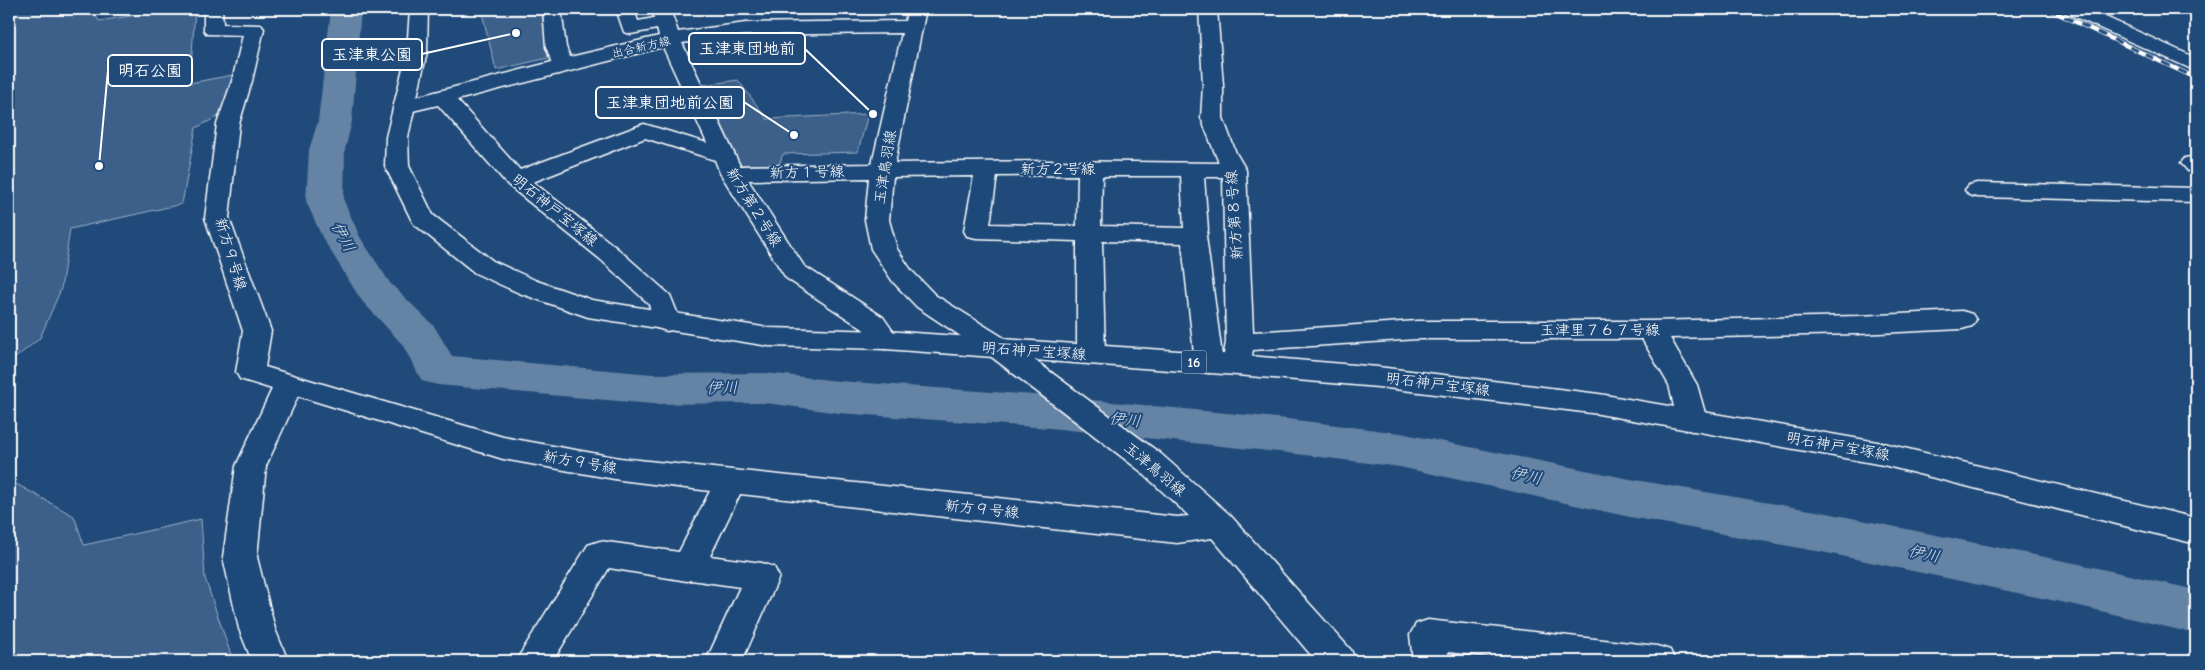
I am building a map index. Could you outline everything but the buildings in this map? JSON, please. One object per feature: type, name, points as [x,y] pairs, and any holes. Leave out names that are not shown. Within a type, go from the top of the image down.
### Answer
[{"type":"street","name":"新方９号線","points":[[213,9],[214,30],[254,29],[242,81],[228,124],[217,218],[257,331],[250,372],[503,448],[620,469],[1177,530],[1219,524]]},
{"type":"street","name":"明石神戸宝塚線","points":[[419,9],[417,52],[397,136],[397,166],[423,219],[484,267],[528,287],[588,308],[769,337],[885,340],[1209,363],[1238,354],[1378,377],[1599,404],[1884,454],[2195,528]]},
{"type":"street","points":[[552,9],[556,47],[563,65]]},
{"type":"street","points":[[625,9],[631,28],[665,23],[728,164]]},
{"type":"street","points":[[810,28],[818,9]]},
{"type":"street","name":"新方第８号線","points":[[1208,9],[1213,85],[1212,118],[1225,153],[1234,170],[1238,354]]},
{"type":"street","points":[[2073,9],[2196,65]]},
{"type":"street","name":"出合新方線","points":[[404,107],[563,65],[665,23],[746,29],[810,28],[915,18]]},
{"type":"street","name":"玉津鳥羽線","points":[[915,18],[882,171],[878,220],[884,249],[902,276],[926,301],[999,348],[1150,462],[1219,524],[1338,661]]},
{"type":"street","name":"明石神戸宝塚線","points":[[442,96],[516,180],[609,254],[661,302],[667,322]]},
{"type":"street","name":"新方第２号線","points":[[516,180],[644,131],[728,164],[795,272],[873,323],[885,340]]},
{"type":"street","name":"新方１号線","points":[[728,164],[882,171]]},
{"type":"street","points":[[986,169],[976,231],[1194,236]]},
{"type":"street","name":"新方２号線","points":[[882,171],[986,169],[1234,170]]},
{"type":"street","points":[[1090,169],[1091,354]]},
{"type":"street","points":[[1192,170],[1196,230],[1194,236],[1209,363]]},
{"type":"street","points":[[1977,190],[2196,195]]},
{"type":"street","name":"玉津里７６７号線","points":[[1238,354],[1417,330],[1651,330],[1858,325],[1962,320]]},
{"type":"street","points":[[1651,330],[1683,385],[1692,420]]},
{"type":"street","points":[[270,661],[257,629],[240,557],[251,466],[289,384]]},
{"type":"street","points":[[688,568],[731,481]]},
{"type":"street","points":[[534,661],[600,554],[762,577],[724,661]]},
{"type":"street","points":[[1430,661],[1428,636],[1657,661]]},
{"type":"shaded area","points":[[9,9],[92,9],[99,21],[174,9],[195,9],[190,83],[238,74],[225,113],[196,128],[182,204],[70,229],[61,289],[40,338],[9,363]]},
{"type":"shaded area","points":[[481,9],[542,9],[548,58],[496,70]]},
{"type":"shaded area","points":[[738,80],[767,119],[868,114],[858,152],[783,154],[779,165],[740,165],[703,85]]},
{"type":"shaded area","points":[[11,481],[74,516],[84,545],[201,519],[205,578],[233,661],[9,661],[9,482]]},
{"type":"waterway","name":"伊川","points":[[346,9],[335,121],[327,150],[325,201],[341,237],[376,292],[419,336],[438,370],[652,389],[766,388],[839,397],[1050,412],[1288,436],[1400,450],[1630,498],[1822,532],[2084,586],[2196,612]]},
{"type":"railway","points":[[2048,9],[2196,78]]},
{"type":"place","name":"玉津東公園","points":[[516,33]]},
{"type":"place","name":"玉津東団地前","points":[[873,114]]},
{"type":"place","name":"玉津東団地前公園","points":[[794,135]]},
{"type":"place","name":"明石公園","points":[[99,166]]}]
